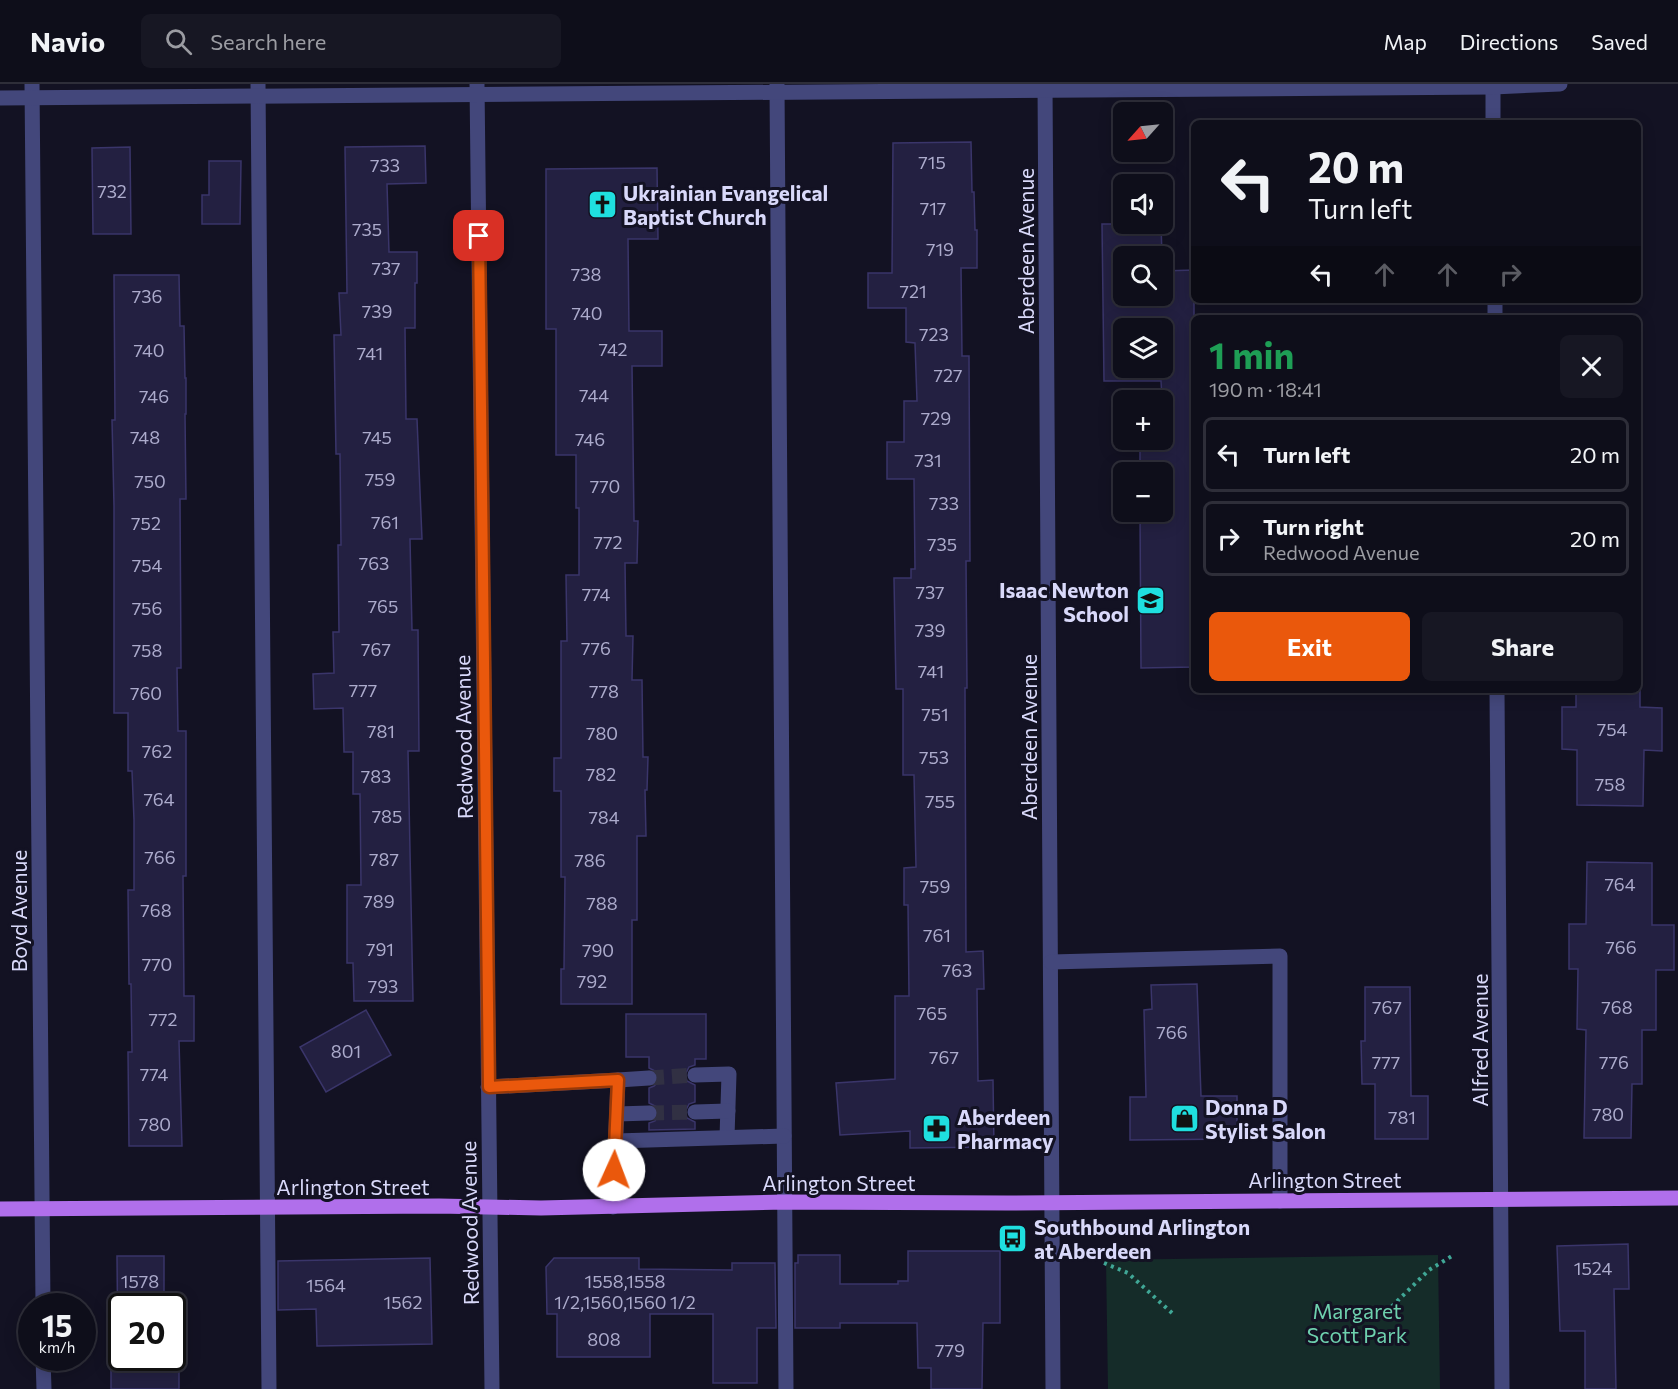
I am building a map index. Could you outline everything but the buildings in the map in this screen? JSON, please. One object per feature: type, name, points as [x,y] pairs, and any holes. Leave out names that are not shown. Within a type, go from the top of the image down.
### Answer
[{"type":"main road","name":"Arlington Street","points":[[0,1209],[541,1208],[784,1202],[1678,1198]]},
{"type":"street","points":[[0,98],[32,91],[1560,84]]},
{"type":"street","points":[[1493,85],[1493,120]]},
{"type":"street","name":"Aberdeen Avenue","points":[[1045,87],[1053,1389]]},
{"type":"street","points":[[777,88],[786,1389]]},
{"type":"street","name":"Redwood Avenue","points":[[477,89],[492,1389]]},
{"type":"street","points":[[258,90],[269,1389]]},
{"type":"street","name":"Boyd Avenue","points":[[32,91],[43,1293]]},
{"type":"street","name":"Alfred Avenue","points":[[1497,693],[1502,1389]]},
{"type":"street","points":[[1051,962],[1280,956],[1280,1201]]},
{"type":"street","points":[[695,1075],[729,1074],[727,1137]]},
{"type":"street","points":[[489,1087],[649,1077]]},
{"type":"street","points":[[613,1207],[618,1080]]},
{"type":"street","points":[[695,1112],[728,1112]]},
{"type":"street","points":[[617,1114],[649,1113]]},
{"type":"street","points":[[616,1141],[784,1136]]},
{"type":"street","points":[[43,1371],[44,1389]]},
{"type":"path","points":[[1381,1317],[1429,1270],[1452,1256]]},
{"type":"path","points":[[1104,1263],[1128,1273],[1172,1314]]},
{"type":"green space","name":"Margaret Scott Park","points":[[1438,1255],[1440,1389],[1108,1389],[1106,1260]]},
{"type":"tunnel","points":[[649,1078],[695,1075]]},
{"type":"tunnel","points":[[649,1113],[695,1112]]},
{"type":"place","name":"Ukrainian Evangelical Baptist Church","points":[[602,204]]},
{"type":"place","name":"Isaac Newton School","points":[[1150,601]]},
{"type":"place","name":"Donna D Stylist Salon","points":[[1184,1118]]},
{"type":"place","name":"Aberdeen Pharmacy","points":[[936,1128]]},
{"type":"place","name":"Southbound Arlington at Aberdeen","points":[[1013,1238]]},
{"type":"route","points":[[479,236],[489,1087],[618,1080],[614,1170]]}]
